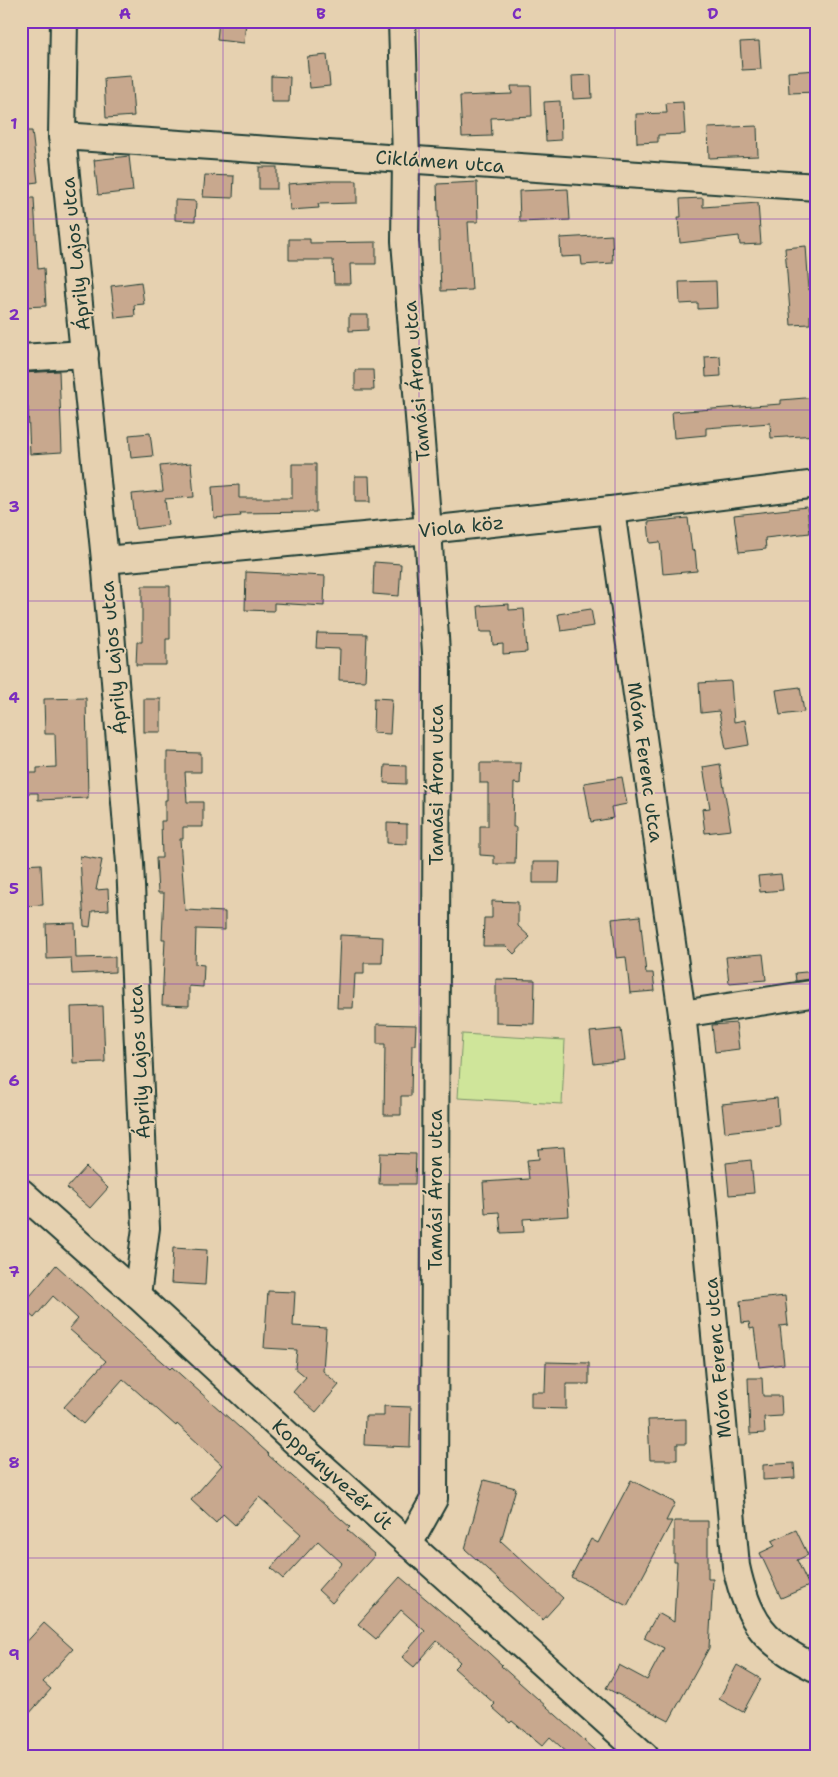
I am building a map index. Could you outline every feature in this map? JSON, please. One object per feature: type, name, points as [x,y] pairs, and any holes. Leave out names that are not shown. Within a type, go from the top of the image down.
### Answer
[{"type":"street","name":"Áprily Lajos utca","points":[[64,21],[62,136],[105,560],[131,873],[146,1228],[138,1295]]},
{"type":"street","name":"Tamási Áron utca","points":[[402,21],[406,159],[405,241],[437,668],[434,1499],[409,1544]]},
{"type":"street","name":"Ciklámen utca","points":[[62,136],[817,187]]},
{"type":"street","points":[[21,358],[85,354]]},
{"type":"street","name":"Viola köz","points":[[105,560],[428,530],[611,510],[817,484]]},
{"type":"street","name":"Móra Ferenc utca","points":[[611,510],[682,1014],[703,1203],[736,1566],[746,1605],[758,1626],[774,1643],[798,1660],[817,1669]]},
{"type":"street","points":[[682,1014],[817,993]]},
{"type":"street","name":"Koppányvezér út","points":[[21,1192],[138,1295],[409,1544],[645,1756]]},
{"type":"green space","points":[[462,1034],[565,1040],[562,1104],[458,1098]]},
{"type":"building","points":[[219,21],[246,21],[244,43],[217,40]]},
{"type":"building","points":[[759,41],[761,69],[742,70],[740,42]]},
{"type":"building","points":[[327,55],[330,86],[310,88],[307,57]]},
{"type":"building","points":[[817,70],[817,92],[789,93],[788,72]]},
{"type":"building","points":[[591,75],[592,98],[573,99],[572,76]]},
{"type":"building","points":[[131,76],[134,116],[106,118],[104,78]]},
{"type":"building","points":[[271,76],[290,77],[289,102],[271,102]]},
{"type":"building","points":[[511,86],[531,86],[532,116],[491,118],[492,136],[462,137],[460,96],[512,94]]},
{"type":"building","points":[[560,101],[561,140],[546,141],[544,102]]},
{"type":"building","points":[[683,102],[685,134],[658,135],[658,142],[637,143],[636,114],[667,113],[666,103]]},
{"type":"building","points":[[757,126],[758,156],[709,158],[708,128]]},
{"type":"building","points":[[21,131],[32,131],[38,182],[21,184]]},
{"type":"building","points":[[129,156],[133,191],[98,195],[94,160]]},
{"type":"building","points":[[259,167],[277,167],[277,189],[259,189]]},
{"type":"building","points":[[205,175],[234,176],[233,198],[203,197]]},
{"type":"building","points":[[357,181],[357,203],[318,204],[319,208],[290,210],[288,184]]},
{"type":"building","points":[[477,182],[478,222],[468,222],[472,290],[441,291],[437,184]]},
{"type":"building","points":[[568,189],[570,220],[520,222],[519,191]]},
{"type":"building","points":[[21,198],[34,198],[38,269],[44,268],[46,306],[21,307]]},
{"type":"building","points":[[703,198],[703,207],[758,203],[761,244],[740,245],[739,236],[680,243],[678,217],[681,217],[680,199]]},
{"type":"building","points":[[175,200],[196,201],[195,221],[175,220]]},
{"type":"building","points":[[612,235],[613,263],[582,265],[581,256],[561,257],[560,238]]},
{"type":"building","points":[[289,239],[310,239],[310,243],[376,242],[376,264],[350,264],[351,284],[334,284],[333,260],[289,260]]},
{"type":"building","points":[[806,246],[809,290],[817,290],[817,315],[810,315],[810,324],[791,325],[785,248]]},
{"type":"building","points":[[716,281],[717,308],[698,309],[698,303],[680,304],[679,282]]},
{"type":"building","points":[[141,282],[144,304],[134,305],[135,316],[115,318],[111,286]]},
{"type":"building","points":[[349,315],[368,315],[368,330],[349,331]]},
{"type":"building","points":[[720,356],[721,376],[706,377],[705,357]]},
{"type":"building","points":[[355,370],[373,370],[374,390],[355,390]]},
{"type":"building","points":[[59,371],[62,452],[30,454],[28,407],[23,408],[22,373]]},
{"type":"building","points":[[817,397],[817,435],[771,438],[770,423],[706,428],[706,435],[674,438],[672,412],[781,404],[781,400]]},
{"type":"building","points":[[150,433],[153,456],[131,458],[129,435]]},
{"type":"building","points":[[191,463],[194,497],[165,499],[168,525],[136,529],[132,494],[163,491],[160,466]]},
{"type":"building","points":[[292,464],[316,464],[316,512],[240,513],[241,516],[214,518],[212,487],[239,485],[239,498],[292,498]]},
{"type":"building","points":[[355,476],[369,476],[370,502],[355,502]]},
{"type":"building","points":[[807,507],[810,533],[765,538],[766,549],[739,552],[734,515]]},
{"type":"building","points":[[688,518],[692,551],[695,550],[697,571],[663,574],[660,542],[650,543],[648,522]]},
{"type":"building","points":[[374,562],[401,564],[399,596],[373,594]]},
{"type":"building","points":[[246,572],[325,576],[324,606],[274,603],[274,611],[245,610]]},
{"type":"building","points":[[142,586],[170,586],[170,639],[166,639],[166,665],[136,665],[137,642],[142,642]]},
{"type":"building","points":[[509,604],[509,610],[524,609],[527,652],[503,654],[503,644],[493,645],[492,632],[480,632],[478,606]]},
{"type":"building","points":[[591,609],[594,626],[561,631],[558,614]]},
{"type":"building","points":[[317,633],[367,634],[365,681],[339,680],[340,649],[316,648]]},
{"type":"building","points":[[731,681],[734,722],[745,720],[749,745],[726,749],[719,711],[701,713],[699,683]]},
{"type":"building","points":[[800,687],[804,712],[780,715],[776,690]]},
{"type":"building","points":[[86,698],[88,798],[38,800],[38,793],[25,793],[24,773],[37,773],[37,768],[56,767],[55,734],[45,734],[44,699]]},
{"type":"building","points":[[374,698],[392,699],[390,734],[373,733]]},
{"type":"building","points":[[144,699],[161,699],[161,732],[144,732]]},
{"type":"building","points":[[167,752],[201,753],[201,772],[185,772],[187,802],[203,802],[203,827],[183,827],[183,839],[180,839],[185,910],[225,912],[225,930],[196,929],[195,964],[204,965],[203,987],[189,986],[189,1006],[162,1005],[165,939],[162,939],[164,893],[158,893],[156,858],[162,858],[161,821],[165,821],[165,800],[167,800]]},
{"type":"building","points":[[480,763],[521,763],[520,784],[514,783],[513,827],[516,827],[515,864],[494,864],[494,856],[480,855],[480,826],[488,826],[488,783],[480,783]]},
{"type":"building","points":[[720,764],[731,830],[705,833],[702,809],[710,808],[703,767]]},
{"type":"building","points":[[385,765],[406,766],[406,784],[384,783]]},
{"type":"building","points":[[622,777],[627,804],[611,807],[613,818],[591,822],[584,783]]},
{"type":"building","points":[[387,823],[407,824],[407,844],[387,843]]},
{"type":"building","points":[[80,856],[102,860],[96,890],[108,889],[109,910],[92,911],[90,927],[84,926]]},
{"type":"building","points":[[533,862],[560,862],[559,883],[533,883]]},
{"type":"building","points":[[41,864],[43,905],[21,906],[21,865]]},
{"type":"building","points":[[781,874],[783,890],[760,892],[758,876]]},
{"type":"building","points":[[492,901],[518,902],[518,926],[530,937],[514,954],[506,946],[483,946],[484,918],[492,918]]},
{"type":"building","points":[[640,916],[646,973],[653,973],[655,991],[630,993],[626,957],[616,958],[612,919]]},
{"type":"building","points":[[75,923],[76,958],[115,957],[115,972],[72,974],[71,958],[47,959],[46,924]]},
{"type":"building","points":[[340,935],[383,937],[382,963],[364,963],[364,974],[355,974],[353,1008],[337,1008]]},
{"type":"building","points":[[763,954],[766,980],[729,983],[726,957]]},
{"type":"building","points":[[817,971],[817,978],[796,981],[795,973]]},
{"type":"building","points":[[496,979],[535,980],[534,1024],[496,1023]]},
{"type":"building","points":[[103,1006],[105,1062],[73,1063],[71,1007]]},
{"type":"building","points":[[736,1023],[739,1049],[715,1052],[712,1025]]},
{"type":"building","points":[[377,1024],[416,1025],[415,1045],[412,1045],[411,1096],[401,1096],[401,1115],[384,1115],[385,1044],[377,1044]]},
{"type":"building","points":[[621,1029],[625,1060],[594,1064],[590,1032]]},
{"type":"building","points":[[777,1098],[779,1126],[725,1132],[722,1104]]},
{"type":"building","points":[[564,1147],[569,1216],[523,1219],[524,1232],[501,1233],[499,1212],[485,1213],[483,1182],[529,1179],[527,1160],[539,1159],[538,1149]]},
{"type":"building","points":[[380,1153],[416,1154],[415,1184],[379,1184]]},
{"type":"building","points":[[751,1160],[754,1193],[729,1195],[726,1163]]},
{"type":"building","points":[[86,1167],[108,1188],[90,1208],[67,1188]]},
{"type":"building","points":[[173,1248],[207,1250],[205,1285],[171,1283]]},
{"type":"building","points":[[56,1265],[111,1317],[170,1369],[172,1367],[350,1527],[347,1530],[375,1555],[332,1603],[318,1590],[342,1563],[318,1541],[283,1579],[271,1568],[301,1534],[259,1497],[235,1525],[223,1514],[216,1523],[191,1500],[222,1465],[123,1379],[83,1424],[64,1407],[106,1361],[69,1329],[78,1319],[53,1296],[34,1318],[21,1307]]},
{"type":"building","points":[[268,1291],[295,1292],[293,1326],[326,1328],[323,1371],[339,1385],[316,1412],[293,1392],[306,1377],[295,1368],[297,1350],[264,1348]]},
{"type":"building","points":[[785,1296],[788,1325],[780,1326],[784,1364],[759,1367],[754,1328],[750,1329],[749,1322],[742,1323],[740,1301]]},
{"type":"building","points":[[546,1362],[589,1363],[589,1384],[566,1384],[566,1409],[531,1408],[531,1392],[545,1392]]},
{"type":"building","points":[[748,1378],[762,1378],[763,1396],[781,1396],[782,1416],[764,1417],[765,1433],[750,1434]]},
{"type":"building","points":[[384,1406],[411,1407],[410,1447],[364,1445],[365,1416],[384,1416]]},
{"type":"building","points":[[686,1419],[686,1444],[677,1444],[677,1460],[650,1460],[648,1420]]},
{"type":"building","points":[[794,1463],[795,1478],[763,1480],[763,1465]]},
{"type":"building","points":[[484,1480],[516,1488],[501,1541],[563,1598],[543,1620],[465,1549]]},
{"type":"building","points":[[631,1480],[675,1503],[666,1521],[672,1521],[627,1606],[571,1577],[591,1539],[598,1543]]},
{"type":"building","points":[[674,1521],[708,1521],[708,1579],[713,1579],[709,1648],[669,1721],[606,1688],[619,1665],[647,1680],[664,1648],[644,1638],[658,1613],[674,1622],[677,1562],[674,1562]]},
{"type":"building","points":[[796,1530],[808,1555],[797,1560],[809,1586],[781,1598],[760,1553],[775,1546],[772,1541]]},
{"type":"building","points":[[400,1577],[477,1642],[501,1666],[602,1756],[571,1756],[550,1737],[542,1746],[512,1721],[510,1723],[492,1707],[495,1704],[454,1668],[460,1662],[437,1641],[414,1667],[402,1657],[425,1631],[401,1610],[376,1639],[358,1624]]},
{"type":"building","points":[[44,1623],[73,1649],[43,1682],[51,1689],[21,1723],[21,1648]]},
{"type":"building","points":[[737,1665],[761,1679],[743,1712],[719,1699]]}]
